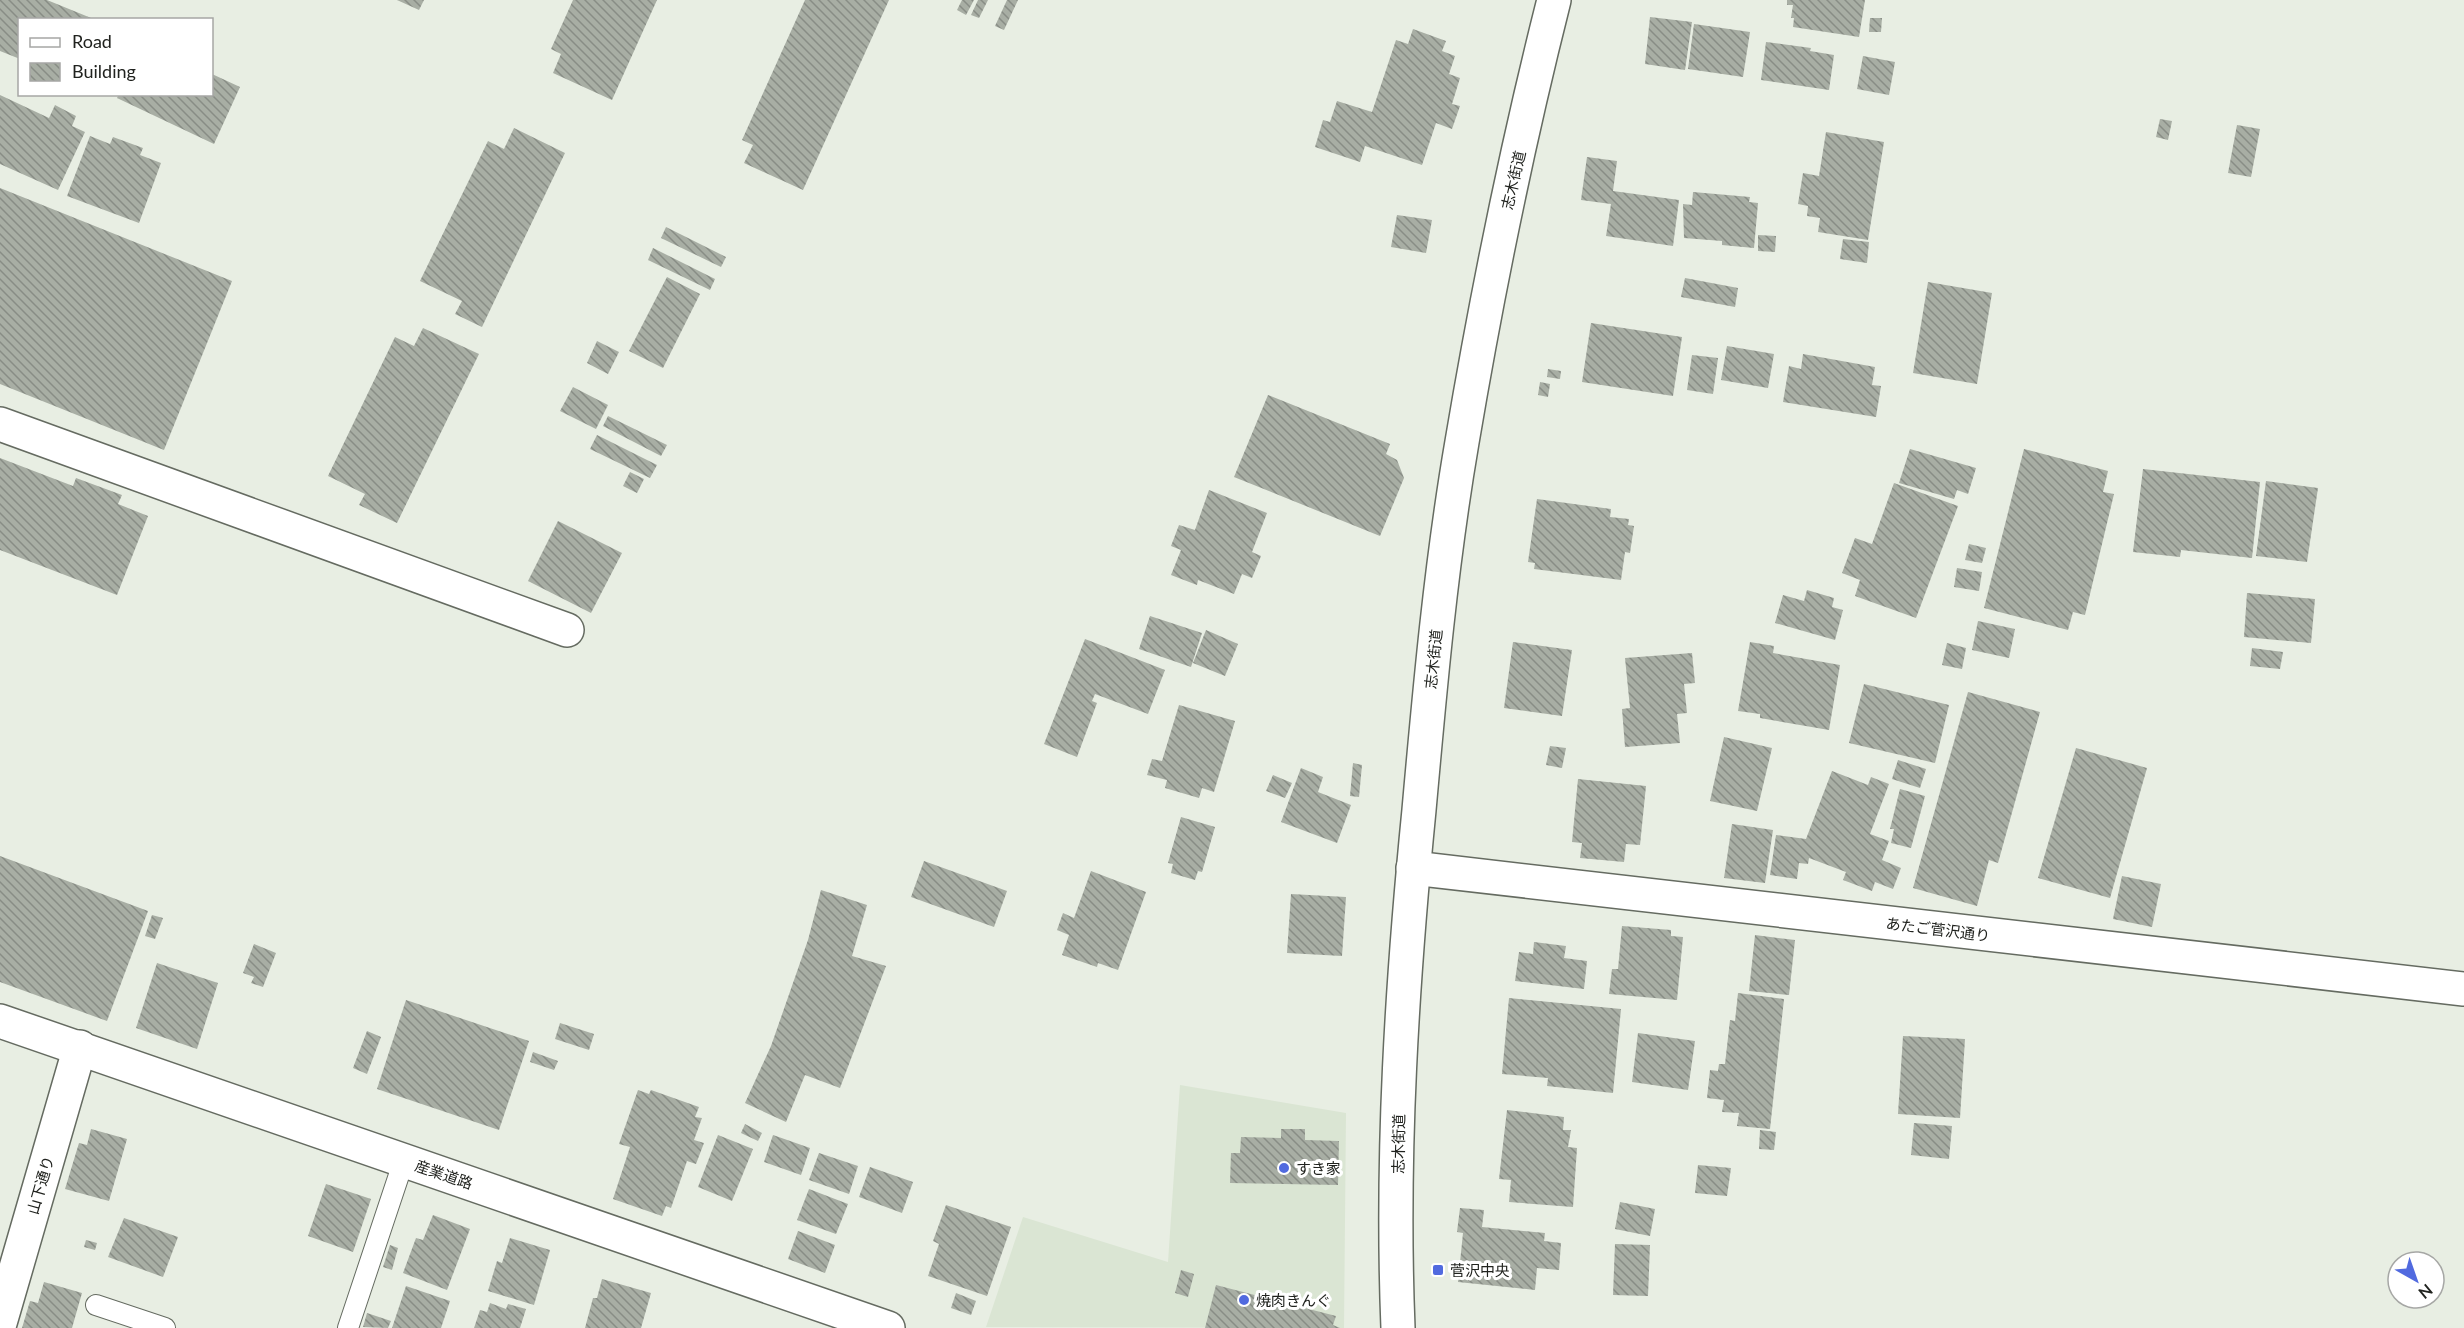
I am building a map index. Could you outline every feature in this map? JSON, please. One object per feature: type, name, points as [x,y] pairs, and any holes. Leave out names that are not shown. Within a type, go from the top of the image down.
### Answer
[{"type":"street","name":"志木街道","points":[[1398,1328],[1395,1261],[1401,1022],[1433,658],[1461,445],[1501,230],[1554,0]]},
{"type":"street","points":[[0,424],[567,630]]},
{"type":"street","name":"あたご菅沢通り","points":[[1413,868],[2464,988]]},
{"type":"street","name":"産業道路","points":[[0,1021],[888,1328]]},
{"type":"street","name":"山下通り","points":[[0,1323],[80,1047]]},
{"type":"lane","points":[[348,1328],[404,1160]]},
{"type":"lane","points":[[96,1305],[165,1328]]},
{"type":"shaded area","points":[[1180,1085],[1346,1113],[1344,1328],[986,1327],[1023,1217],[1168,1262]]},
{"type":"building","points":[[0,0],[47,0],[91,18],[18,18],[18,58],[0,51]]},
{"type":"building","points":[[397,0],[424,0],[419,10]]},
{"type":"building","points":[[573,0],[657,0],[612,100],[553,73],[561,54],[551,49]]},
{"type":"building","points":[[805,0],[889,0],[803,190],[744,163],[753,145],[742,140]]},
{"type":"building","points":[[962,0],[974,0],[966,15],[957,10]]},
{"type":"building","points":[[978,0],[988,0],[979,18],[971,15]]},
{"type":"building","points":[[1007,0],[1018,0],[1004,30],[995,26]]},
{"type":"building","points":[[1787,0],[1865,0],[1859,37],[1793,27],[1794,18],[1791,18],[1793,5],[1787,5]]},
{"type":"building","points":[[1650,17],[1692,22],[1685,70],[1645,64]]},
{"type":"building","points":[[1870,18],[1882,18],[1881,32],[1869,32]]},
{"type":"building","points":[[1694,24],[1750,32],[1743,77],[1688,69]]},
{"type":"building","points":[[1413,29],[1446,41],[1442,51],[1455,56],[1449,74],[1460,78],[1452,104],[1460,106],[1452,129],[1436,123],[1422,165],[1365,146],[1360,162],[1315,147],[1323,120],[1330,122],[1337,101],[1372,112],[1396,40],[1408,44]]},
{"type":"building","points":[[1766,42],[1811,48],[1810,51],[1834,55],[1829,90],[1761,80]]},
{"type":"building","points":[[1863,56],[1895,62],[1889,95],[1857,89]]},
{"type":"building","points":[[213,74],[240,87],[214,144],[117,98],[118,96],[213,96]]},
{"type":"building","points":[[0,95],[49,118],[55,105],[76,116],[72,126],[85,132],[58,190],[0,164]]},
{"type":"building","points":[[2160,119],[2172,121],[2168,140],[2156,137]]},
{"type":"building","points":[[2237,125],[2260,129],[2251,177],[2228,173]]},
{"type":"building","points":[[514,128],[565,153],[482,327],[455,314],[462,301],[420,281],[488,141],[504,149]]},
{"type":"building","points":[[1826,132],[1884,142],[1868,240],[1818,232],[1820,218],[1807,216],[1808,206],[1798,204],[1803,173],[1819,176]]},
{"type":"building","points":[[90,136],[110,144],[113,137],[143,148],[140,155],[161,163],[139,223],[67,196]]},
{"type":"building","points":[[1587,157],[1617,161],[1613,191],[1679,200],[1673,246],[1606,236],[1611,204],[1581,200]]},
{"type":"building","points":[[0,188],[232,281],[164,450],[0,384]]},
{"type":"building","points":[[1693,192],[1750,197],[1749,202],[1758,203],[1754,248],[1722,245],[1722,241],[1684,238],[1683,204],[1692,205]]},
{"type":"building","points":[[1397,215],[1432,220],[1426,253],[1391,247]]},
{"type":"building","points":[[666,227],[726,257],[721,267],[661,238]]},
{"type":"building","points":[[1758,235],[1776,236],[1775,252],[1758,251]]},
{"type":"building","points":[[1843,239],[1869,242],[1867,263],[1840,259]]},
{"type":"building","points":[[653,248],[715,279],[710,290],[648,260]]},
{"type":"building","points":[[667,277],[700,294],[663,368],[629,351]]},
{"type":"building","points":[[1685,278],[1738,288],[1735,307],[1681,297]]},
{"type":"building","points":[[1928,282],[1992,293],[1977,384],[1913,373]]},
{"type":"building","points":[[1591,323],[1682,337],[1673,396],[1582,382]]},
{"type":"building","points":[[423,328],[479,354],[397,523],[359,505],[365,494],[328,476],[395,337],[414,346]]},
{"type":"building","points":[[597,341],[619,352],[608,374],[587,363]]},
{"type":"building","points":[[1727,346],[1774,354],[1768,388],[1721,380]]},
{"type":"building","points":[[1803,354],[1875,367],[1872,385],[1881,386],[1876,417],[1783,402],[1789,366],[1801,369]]},
{"type":"building","points":[[1692,355],[1718,358],[1713,394],[1687,390]]},
{"type":"building","points":[[1548,369],[1561,371],[1560,379],[1547,377]]},
{"type":"building","points":[[1540,382],[1550,384],[1548,397],[1538,395]]},
{"type":"building","points":[[573,387],[608,405],[596,429],[560,411]]},
{"type":"building","points":[[1268,395],[1390,444],[1386,454],[1397,460],[1404,478],[1380,536],[1234,477]]},
{"type":"building","points":[[608,416],[667,445],[661,456],[603,426]]},
{"type":"building","points":[[597,435],[657,465],[650,478],[590,449]]},
{"type":"building","points":[[1910,449],[1976,468],[1968,494],[1957,490],[1954,499],[1899,483]]},
{"type":"building","points":[[2024,449],[2108,471],[2103,492],[2114,494],[2085,615],[2073,612],[2068,630],[1984,608]]},
{"type":"building","points":[[0,458],[73,486],[76,478],[122,495],[118,504],[148,516],[117,595],[0,550]]},
{"type":"building","points":[[2143,469],[2260,482],[2252,558],[2181,550],[2180,557],[2133,552]]},
{"type":"building","points":[[630,472],[644,479],[637,493],[623,486]]},
{"type":"building","points":[[2266,481],[2318,488],[2307,562],[2256,556]]},
{"type":"building","points":[[1894,483],[1958,506],[1916,618],[1855,596],[1860,580],[1842,573],[1855,538],[1872,544]]},
{"type":"building","points":[[1209,490],[1267,513],[1252,552],[1261,556],[1252,578],[1242,574],[1234,594],[1198,580],[1197,585],[1171,575],[1181,550],[1171,546],[1179,525],[1195,530]]},
{"type":"building","points":[[1537,499],[1611,509],[1610,517],[1629,519],[1628,525],[1634,526],[1630,553],[1625,552],[1621,580],[1534,569],[1535,563],[1528,562]]},
{"type":"building","points":[[558,521],[622,553],[591,613],[528,581]]},
{"type":"building","points":[[1969,544],[1986,548],[1982,563],[1965,560]]},
{"type":"building","points":[[1957,568],[1982,572],[1979,591],[1954,587]]},
{"type":"building","points":[[1807,590],[1834,598],[1832,607],[1843,610],[1835,640],[1775,623],[1783,595],[1804,601]]},
{"type":"building","points":[[2247,593],[2315,599],[2311,643],[2244,637]]},
{"type":"building","points":[[1150,616],[1202,633],[1191,667],[1139,649]]},
{"type":"building","points":[[1978,621],[2015,629],[2009,658],[1972,650]]},
{"type":"building","points":[[1206,630],[1238,644],[1225,676],[1193,663]]},
{"type":"building","points":[[1085,639],[1165,670],[1148,714],[1095,694],[1092,701],[1097,703],[1077,757],[1044,744]]},
{"type":"building","points":[[1513,642],[1572,650],[1562,716],[1504,708]]},
{"type":"building","points":[[1750,642],[1774,646],[1773,653],[1840,665],[1829,730],[1760,718],[1760,714],[1738,711]]},
{"type":"building","points":[[1947,643],[1966,648],[1962,669],[1942,665]]},
{"type":"building","points":[[2252,648],[2283,652],[2280,669],[2250,666]]},
{"type":"building","points":[[1692,653],[1695,683],[1684,684],[1687,713],[1677,714],[1680,743],[1625,747],[1622,709],[1630,708],[1625,658]]},
{"type":"building","points":[[1864,684],[1949,705],[1935,763],[1849,743]]},
{"type":"building","points":[[1968,692],[2040,712],[1998,863],[1989,860],[1977,906],[1913,888]]},
{"type":"building","points":[[1179,705],[1235,721],[1214,792],[1202,788],[1199,798],[1165,788],[1167,780],[1147,775],[1152,759],[1162,761]]},
{"type":"building","points":[[1724,737],[1772,748],[1757,811],[1710,801]]},
{"type":"building","points":[[1550,746],[1566,748],[1562,768],[1546,765]]},
{"type":"building","points":[[2076,748],[2147,768],[2110,898],[2038,878]]},
{"type":"building","points":[[1898,760],[1926,769],[1920,788],[1892,779]]},
{"type":"building","points":[[1353,763],[1362,765],[1359,797],[1350,796]]},
{"type":"building","points":[[1301,768],[1323,777],[1318,792],[1351,805],[1337,843],[1281,822]]},
{"type":"building","points":[[1832,771],[1868,785],[1871,777],[1889,784],[1870,834],[1889,841],[1882,860],[1901,868],[1893,889],[1875,882],[1872,891],[1843,880],[1846,872],[1809,858],[1808,864],[1799,863],[1797,879],[1770,875],[1776,835],[1806,839]]},
{"type":"building","points":[[1273,775],[1292,783],[1285,798],[1266,791]]},
{"type":"building","points":[[1578,779],[1646,786],[1640,845],[1626,844],[1624,862],[1580,858],[1582,843],[1572,842]]},
{"type":"building","points":[[1900,789],[1925,796],[1911,848],[1891,843],[1894,829],[1890,829]]},
{"type":"building","points":[[1181,817],[1215,827],[1202,872],[1198,871],[1195,880],[1171,873],[1173,864],[1168,863]]},
{"type":"building","points":[[1732,824],[1773,830],[1765,883],[1724,878]]},
{"type":"building","points":[[0,856],[148,911],[107,1021],[0,982]]},
{"type":"building","points":[[924,861],[1007,891],[994,927],[911,897]]},
{"type":"building","points":[[1091,871],[1146,892],[1118,970],[1098,963],[1097,967],[1062,955],[1069,935],[1057,930],[1063,913],[1074,918]]},
{"type":"building","points":[[2122,876],[2161,884],[2152,927],[2113,919]]},
{"type":"building","points":[[821,890],[867,905],[852,956],[886,966],[840,1088],[805,1075],[786,1122],[745,1103],[771,1046],[808,940]]},
{"type":"building","points":[[1291,894],[1346,897],[1342,956],[1287,953]]},
{"type":"building","points":[[152,915],[163,918],[155,939],[145,936]]},
{"type":"building","points":[[1622,926],[1671,930],[1671,936],[1683,937],[1677,1000],[1609,994],[1612,969],[1618,969]]},
{"type":"building","points":[[1755,935],[1795,940],[1789,995],[1749,991]]},
{"type":"building","points":[[1534,942],[1566,946],[1564,958],[1587,961],[1584,989],[1515,981],[1519,952],[1533,954]]},
{"type":"building","points":[[254,944],[276,953],[263,987],[251,983],[254,977],[243,973]]},
{"type":"building","points":[[157,963],[218,983],[197,1049],[136,1028]]},
{"type":"building","points":[[1738,993],[1784,999],[1770,1129],[1737,1126],[1739,1113],[1722,1112],[1724,1100],[1707,1098],[1710,1070],[1718,1071],[1719,1064],[1725,1064],[1730,1020],[1735,1021]]},
{"type":"building","points":[[1509,998],[1621,1009],[1613,1093],[1547,1086],[1548,1078],[1502,1074]]},
{"type":"building","points":[[406,1000],[529,1041],[499,1130],[377,1089]]},
{"type":"building","points":[[560,1023],[594,1034],[589,1050],[555,1039]]},
{"type":"building","points":[[367,1031],[381,1037],[367,1074],[353,1068]]},
{"type":"building","points":[[1638,1033],[1695,1041],[1688,1090],[1632,1082]]},
{"type":"building","points":[[1903,1036],[1965,1039],[1960,1118],[1898,1114]]},
{"type":"building","points":[[533,1052],[558,1061],[554,1070],[530,1062]]},
{"type":"building","points":[[638,1090],[649,1094],[651,1090],[699,1107],[695,1117],[702,1118],[694,1140],[704,1143],[696,1164],[687,1161],[671,1208],[666,1206],[662,1216],[613,1199],[630,1147],[619,1144]]},
{"type":"building","points":[[1507,1110],[1564,1117],[1563,1130],[1571,1130],[1568,1147],[1577,1148],[1573,1207],[1509,1202],[1511,1180],[1499,1179]]},
{"type":"building","points":[[1914,1123],[1952,1126],[1949,1159],[1911,1155]]},
{"type":"building","points":[[745,1124],[762,1133],[758,1141],[741,1133]]},
{"type":"building","points":[[91,1129],[127,1139],[109,1201],[65,1189],[79,1143],[87,1145]]},
{"type":"building","name":"すき家","points":[[1281,1129],[1305,1129],[1305,1140],[1339,1141],[1338,1185],[1230,1183],[1231,1153],[1240,1153],[1241,1137],[1281,1138]]},
{"type":"building","points":[[1760,1130],[1776,1132],[1774,1150],[1759,1149]]},
{"type":"building","points":[[718,1135],[753,1149],[732,1201],[698,1187]]},
{"type":"building","points":[[773,1135],[810,1148],[801,1175],[764,1162]]},
{"type":"building","points":[[819,1153],[858,1166],[849,1194],[809,1180]]},
{"type":"building","points":[[1698,1165],[1731,1168],[1727,1196],[1695,1193]]},
{"type":"building","points":[[870,1167],[913,1182],[902,1213],[859,1197]]},
{"type":"building","points":[[326,1184],[371,1199],[353,1252],[308,1236]]},
{"type":"building","points":[[809,1189],[848,1204],[836,1234],[797,1220]]},
{"type":"building","points":[[1620,1202],[1655,1209],[1650,1236],[1615,1229]]},
{"type":"building","points":[[946,1205],[1011,1227],[987,1296],[928,1276],[939,1244],[933,1241]]},
{"type":"building","points":[[1460,1208],[1484,1210],[1482,1227],[1545,1233],[1544,1241],[1561,1243],[1559,1270],[1537,1268],[1535,1290],[1458,1282],[1463,1233],[1457,1232]]},
{"type":"building","points":[[433,1215],[470,1229],[447,1290],[403,1273],[416,1238],[423,1240]]},
{"type":"building","points":[[124,1218],[178,1237],[163,1277],[108,1257]]},
{"type":"building","points":[[798,1231],[835,1245],[825,1273],[788,1259]]},
{"type":"building","points":[[510,1238],[550,1250],[534,1305],[488,1291],[497,1261],[502,1263]]},
{"type":"building","points":[[86,1240],[97,1243],[95,1250],[84,1247]]},
{"type":"building","points":[[1615,1244],[1650,1245],[1648,1296],[1613,1295]]},
{"type":"building","points":[[390,1245],[398,1248],[392,1270],[383,1267]]},
{"type":"building","points":[[1181,1270],[1194,1274],[1188,1297],[1175,1293]]},
{"type":"building","points":[[602,1279],[651,1293],[641,1328],[585,1328],[593,1298],[597,1298]]},
{"type":"building","points":[[44,1282],[82,1293],[72,1328],[22,1328],[30,1301],[38,1303]]},
{"type":"building","name":"焼肉きんぐ","points":[[1216,1285],[1336,1316],[1333,1325],[1340,1328],[1205,1328]]},
{"type":"building","points":[[406,1286],[450,1301],[441,1328],[392,1328]]},
{"type":"building","points":[[956,1293],[976,1301],[971,1315],[951,1308]]},
{"type":"building","points":[[490,1303],[506,1309],[508,1304],[526,1309],[520,1328],[474,1328],[480,1310],[487,1312]]},
{"type":"building","points":[[367,1313],[391,1321],[388,1328],[363,1327]]},
{"type":"place","name":"すき家","points":[[1284,1168]]},
{"type":"place","name":"菅沢中央","points":[[1438,1270]]},
{"type":"place","name":"焼肉きんぐ","points":[[1244,1300]]}]
